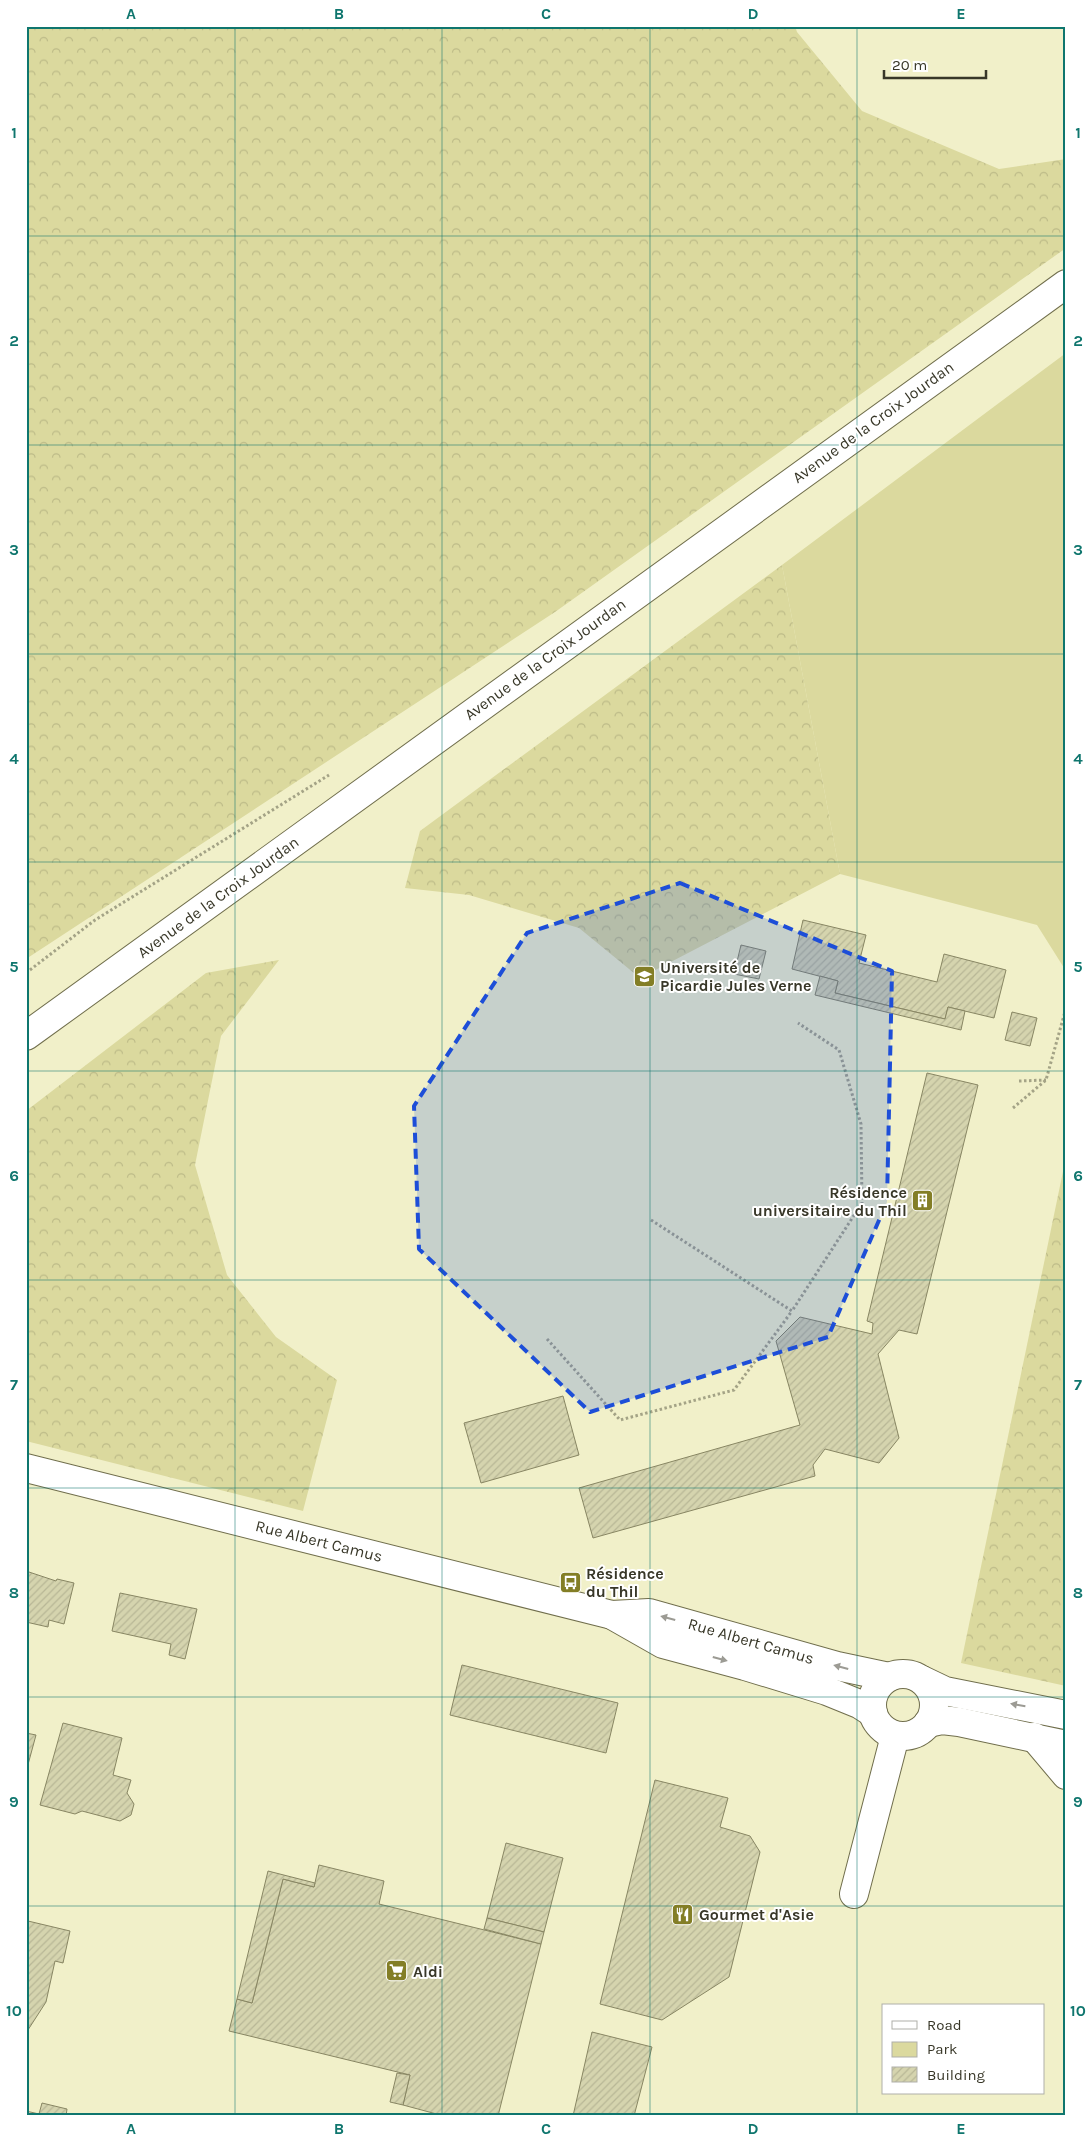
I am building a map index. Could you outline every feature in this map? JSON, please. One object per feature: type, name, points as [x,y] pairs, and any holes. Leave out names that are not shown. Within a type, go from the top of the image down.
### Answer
[{"type":"street","name":"Avenue de la Croix Jourdan","points":[[26,1036],[1066,284]]},
{"type":"street","name":"Rue Albert Camus","points":[[26,1468],[612,1615],[663,1644],[827,1691],[859,1704],[873,1713]]},
{"type":"street","name":"Rue Albert Camus","points":[[612,1615],[649,1613],[837,1666],[889,1677]]},
{"type":"street","points":[[1066,1715],[945,1691],[907,1674],[889,1677],[882,1682],[873,1696],[873,1713],[881,1728],[895,1736],[914,1734],[928,1723],[942,1720],[1066,1744]]},
{"type":"street","points":[[922,1680],[929,1687],[934,1705],[928,1723]]},
{"type":"street","points":[[854,1894],[895,1736]]},
{"type":"street","points":[[1034,1737],[1066,1775]]},
{"type":"path","points":[[1013,1108],[1046,1080],[1066,1008]]},
{"type":"path","points":[[547,1339],[620,1420],[734,1390],[792,1311],[862,1203],[861,1124],[839,1050],[798,1023]]},
{"type":"path","points":[[1019,1081],[1046,1080]]},
{"type":"path","points":[[651,1220],[792,1311]]},
{"type":"highlighted area","points":[[680,883],[892,971],[887,1202],[828,1337],[590,1412],[419,1249],[414,1106],[527,933]]},
{"type":"green space","points":[[26,26],[795,26],[797,32],[862,111],[999,169],[1066,159],[1066,248],[555,612],[26,959]]},
{"type":"green space","points":[[1066,353],[1066,971],[1037,925],[840,874],[782,565]]},
{"type":"green space","points":[[782,565],[840,874],[640,978],[579,928],[469,895],[405,888],[420,831]]},
{"type":"green space","points":[[279,960],[221,1036],[195,1165],[227,1275],[276,1337],[337,1380],[303,1511],[26,1441],[26,1111],[206,973]]},
{"type":"green space","points":[[1066,1157],[1066,1686],[961,1663]]},
{"type":"building","points":[[803,920],[866,935],[859,963],[937,982],[944,954],[1006,970],[994,1018],[948,1007],[945,1019],[835,993],[838,981],[792,969]]},
{"type":"building","points":[[741,945],[766,951],[759,979],[734,974]]},
{"type":"building","points":[[820,976],[838,981],[835,993],[945,1019],[948,1007],[965,1011],[961,1030],[815,995]]},
{"type":"building","points":[[1012,1012],[1037,1018],[1030,1046],[1005,1040]]},
{"type":"building","name":"Résidence universitaire du Thil","points":[[927,1073],[978,1085],[917,1334],[899,1330],[878,1354],[899,1438],[879,1463],[825,1449],[813,1465],[815,1476],[593,1538],[579,1488],[800,1425],[776,1341],[800,1317],[872,1334],[873,1323],[867,1321]]},
{"type":"building","points":[[563,1396],[579,1455],[481,1483],[464,1423]]},
{"type":"building","points":[[26,1571],[56,1581],[57,1579],[74,1583],[64,1624],[49,1620],[48,1627],[26,1622]]},
{"type":"building","points":[[120,1593],[197,1609],[185,1659],[169,1655],[171,1644],[112,1631]]},
{"type":"building","points":[[462,1665],[618,1703],[606,1753],[450,1715]]},
{"type":"building","points":[[63,1723],[122,1738],[113,1775],[131,1780],[127,1793],[134,1804],[131,1815],[120,1821],[82,1811],[75,1814],[40,1805]]},
{"type":"building","points":[[26,1733],[36,1735],[26,1772]]},
{"type":"building","name":"Gourmet d'Asie","points":[[655,1780],[728,1798],[720,1827],[750,1836],[760,1852],[729,1977],[662,2020],[600,2004]]},
{"type":"building","points":[[506,1843],[563,1858],[544,1932],[487,1918]]},
{"type":"building","name":"Aldi","points":[[319,1865],[384,1881],[379,1904],[541,1944],[498,2116],[444,2116],[403,2105],[410,2075],[229,2031],[237,1999],[252,2003],[283,1879],[314,1887]]},
{"type":"building","points":[[268,1871],[315,1883],[314,1887],[283,1879],[252,2003],[237,1999]]},
{"type":"building","points":[[487,1918],[544,1932],[541,1944],[484,1929]]},
{"type":"building","points":[[28,1921],[70,1931],[63,1963],[55,1961],[46,2002],[26,2033],[26,1930]]},
{"type":"building","points":[[592,2032],[652,2047],[634,2116],[573,2116]]},
{"type":"building","points":[[397,2073],[410,2075],[403,2105],[390,2102]]},
{"type":"building","points":[[42,2103],[67,2109],[66,2116],[39,2114]]},
{"type":"building","points":[[26,2111],[39,2114],[47,2116],[26,2116]]},
{"type":"place","name":"Université de Picardie Jules Verne","points":[[644,976]]},
{"type":"place","name":"Résidence universitaire du Thil","points":[[923,1201]]},
{"type":"place","name":"Résidence du Thil","points":[[570,1582]]},
{"type":"place","name":"Gourmet d'Asie","points":[[683,1914]]},
{"type":"place","name":"Aldi","points":[[397,1971]]}]
